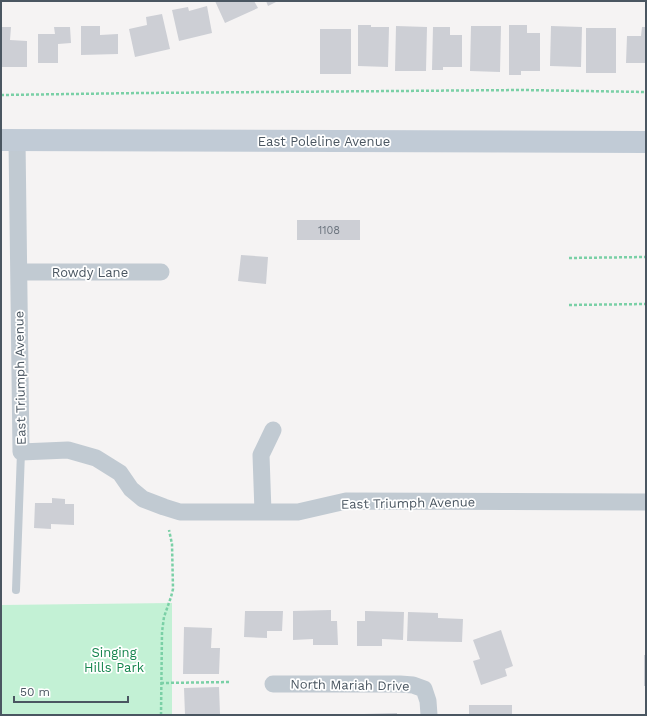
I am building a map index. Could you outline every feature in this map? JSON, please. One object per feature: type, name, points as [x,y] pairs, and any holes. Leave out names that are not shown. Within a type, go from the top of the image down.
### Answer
[{"type":"main road","name":"East Poleline Avenue","points":[[9,140],[646,142]]},
{"type":"street","name":"East Triumph Avenue","points":[[9,140],[18,272],[21,452],[68,450],[96,458],[120,473],[131,489],[143,499],[180,512],[298,512],[346,501],[646,502]]},
{"type":"street","name":"Rowdy Lane","points":[[18,272],[161,272]]},
{"type":"street","points":[[263,512],[261,455],[273,430]]},
{"type":"street","name":"North Mariah Drive","points":[[272,684],[413,685],[424,689],[428,701],[429,715]]},
{"type":"lane","points":[[16,590],[21,452]]},
{"type":"path","points":[[1,95],[522,90],[646,92]]},
{"type":"path","points":[[569,258],[646,257]]},
{"type":"path","points":[[569,305],[646,304]]},
{"type":"path","points":[[161,715],[162,632],[164,617],[173,588],[172,544],[169,530]]},
{"type":"path","points":[[161,683],[230,682]]},
{"type":"green space","name":"Singing Hills Park","points":[[172,603],[172,715],[1,715],[1,605]]},
{"type":"building","points":[[215,1],[254,1],[258,8],[225,23]]},
{"type":"building","points":[[266,1],[278,1],[268,6]]},
{"type":"building","points":[[207,6],[212,33],[179,41],[172,10],[188,7],[189,11]]},
{"type":"building","points":[[162,14],[170,49],[135,57],[129,29],[147,25],[146,17]]},
{"type":"building","points":[[358,25],[389,27],[388,67],[358,66]]},
{"type":"building","points":[[509,25],[527,25],[527,33],[540,33],[540,71],[521,71],[521,75],[509,75]]},
{"type":"building","points":[[81,26],[100,26],[100,35],[118,34],[118,54],[81,55]]},
{"type":"building","points":[[396,26],[427,27],[426,71],[395,71]]},
{"type":"building","points":[[471,26],[501,26],[500,72],[470,71]]},
{"type":"building","points":[[551,26],[582,27],[581,67],[550,66]]},
{"type":"building","points":[[1,27],[11,27],[10,40],[27,41],[27,67],[1,67]]},
{"type":"building","points":[[54,27],[70,27],[71,43],[58,44],[58,63],[38,63],[38,34],[55,34]]},
{"type":"building","points":[[433,27],[450,27],[450,35],[462,35],[462,67],[443,67],[443,70],[432,70]]},
{"type":"building","points":[[642,27],[646,27],[646,63],[626,63],[627,36],[641,36]]},
{"type":"building","points":[[586,28],[616,28],[616,73],[586,73]]},
{"type":"building","points":[[320,29],[351,29],[351,74],[320,74]]},
{"type":"building","points":[[297,220],[360,220],[360,240],[297,240]]},
{"type":"building","points":[[241,255],[268,257],[266,284],[238,281]]},
{"type":"building","points":[[52,498],[65,499],[65,504],[74,504],[74,525],[51,524],[51,529],[34,528],[35,503],[52,503]]},
{"type":"building","points":[[331,610],[331,621],[337,621],[338,645],[313,645],[313,639],[293,640],[293,611]]},
{"type":"building","points":[[245,611],[283,611],[282,631],[267,631],[267,638],[244,637]]},
{"type":"building","points":[[365,611],[404,612],[403,640],[382,639],[382,646],[357,646],[357,621],[365,621]]},
{"type":"building","points":[[408,612],[438,613],[438,618],[463,619],[462,642],[407,641]]},
{"type":"building","points":[[184,627],[212,628],[211,648],[220,648],[219,674],[183,674]]},
{"type":"building","points":[[501,630],[513,666],[505,669],[507,676],[481,685],[473,661],[480,659],[473,640]]},
{"type":"building","points":[[644,655],[646,655],[646,686],[644,686]]},
{"type":"building","points":[[219,687],[220,714],[185,715],[184,688]]},
{"type":"building","points":[[469,705],[512,705],[512,715],[469,715]]},
{"type":"building","points":[[397,713],[397,715],[364,715],[364,714]]}]
